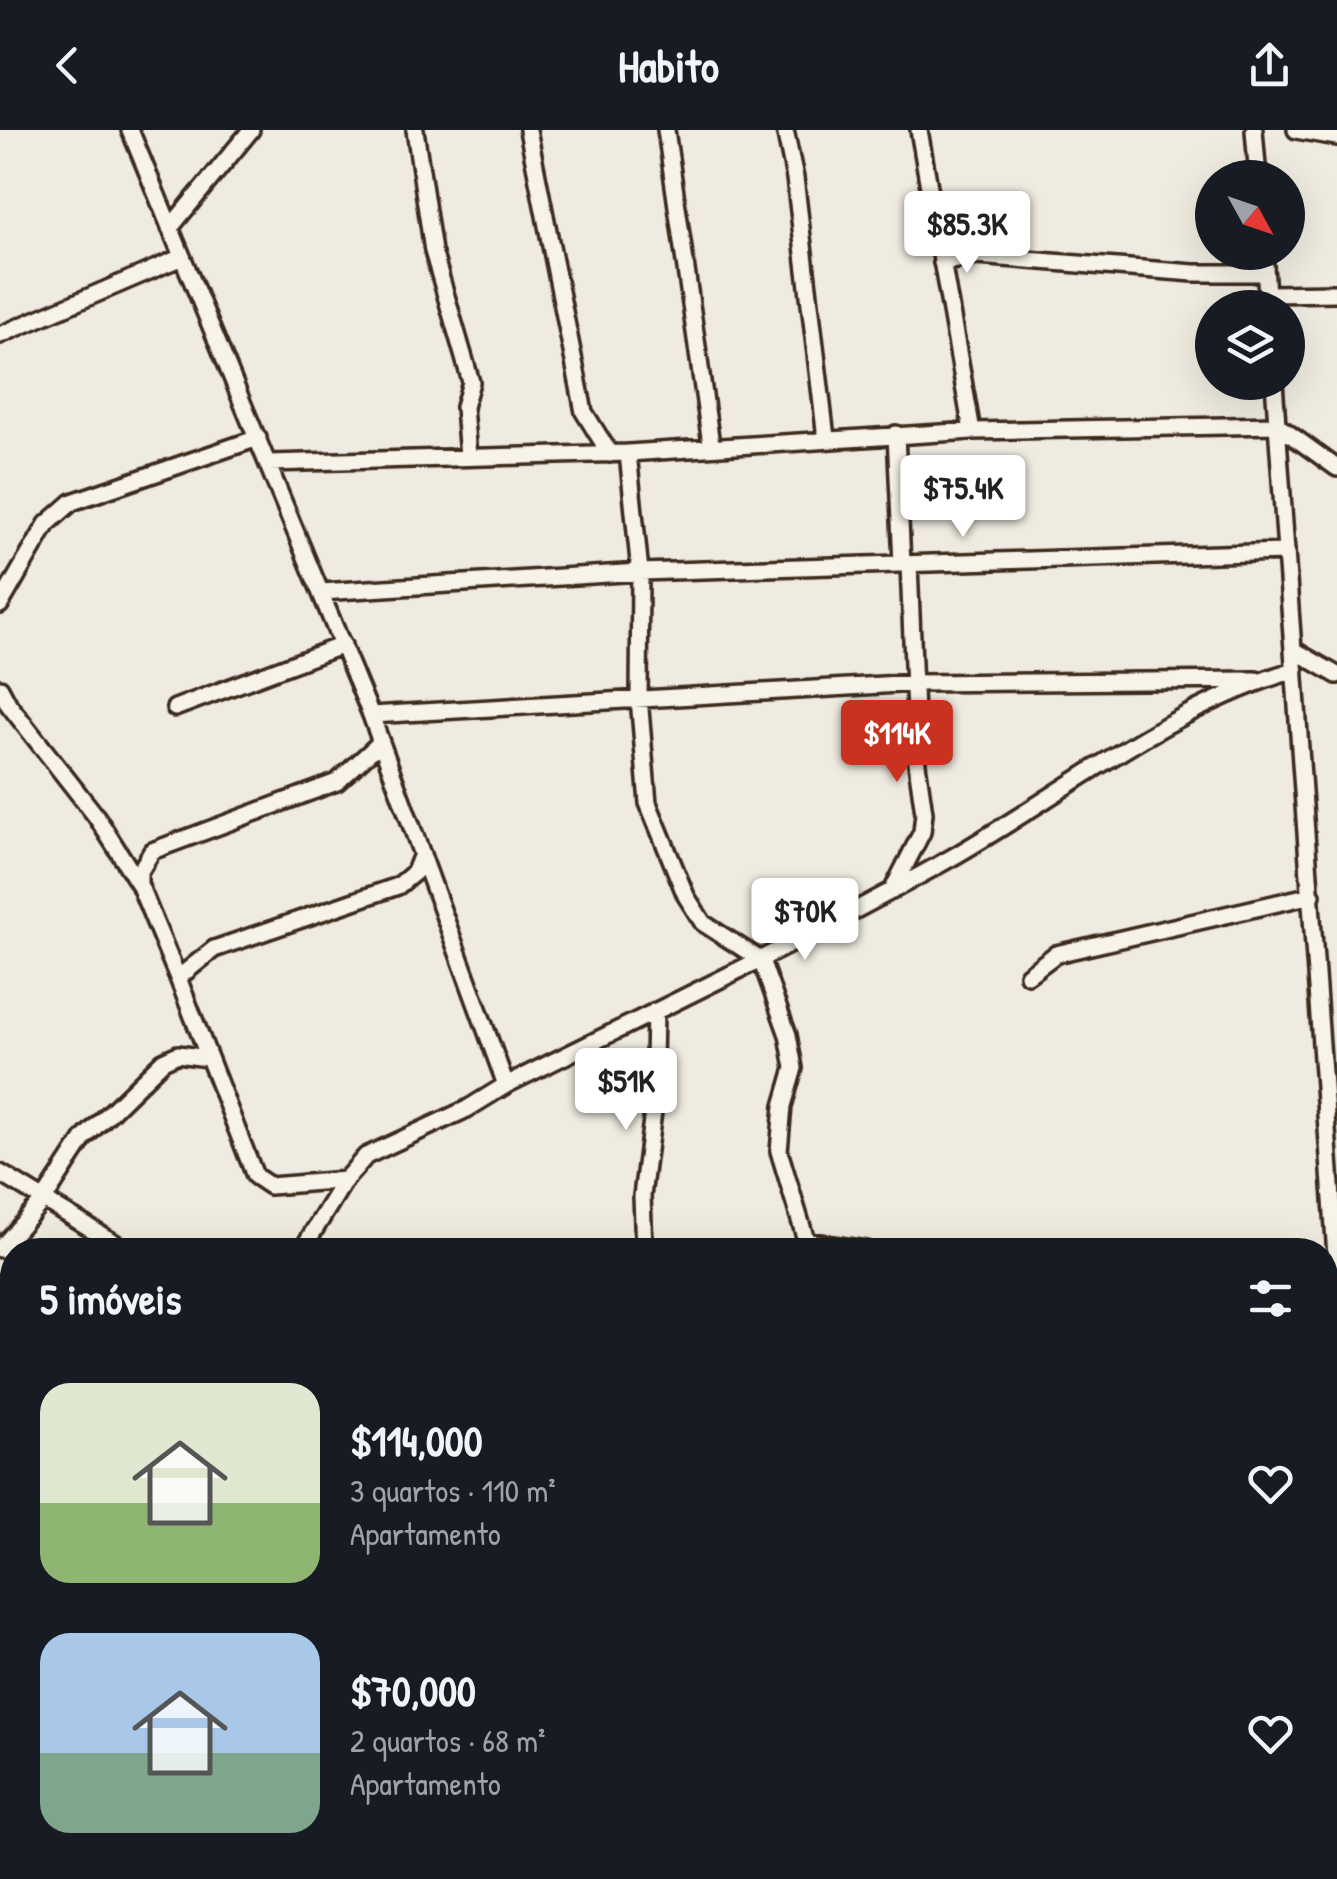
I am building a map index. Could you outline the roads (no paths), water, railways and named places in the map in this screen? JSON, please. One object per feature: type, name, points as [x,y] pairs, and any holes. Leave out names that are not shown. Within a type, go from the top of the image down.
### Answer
[{"type":"street","points":[[130,130],[371,715],[506,1085]]},
{"type":"street","points":[[170,228],[251,130]]},
{"type":"street","points":[[415,130],[433,251],[471,382],[464,408],[468,458]]},
{"type":"street","points":[[528,130],[584,412],[610,454]]},
{"type":"street","points":[[666,130],[711,444]]},
{"type":"street","points":[[785,130],[795,178],[826,438]]},
{"type":"street","points":[[918,130],[972,430]]},
{"type":"street","points":[[1254,130],[1256,160]]},
{"type":"street","points":[[1296,130],[1337,137]]},
{"type":"street","points":[[942,263],[976,256],[1162,271],[1265,273]]},
{"type":"street","points":[[0,334],[182,257]]},
{"type":"street","points":[[1265,270],[1267,290]]},
{"type":"street","points":[[1305,297],[1337,293]]},
{"type":"street","points":[[1275,400],[1335,1238]]},
{"type":"street","points":[[269,463],[610,454],[711,444],[972,430],[1277,425],[1337,468]]},
{"type":"street","points":[[892,891],[922,832],[916,683],[896,434]]},
{"type":"street","points":[[0,605],[53,516],[72,502],[258,438]]},
{"type":"street","points":[[628,453],[640,572],[639,698],[648,804],[686,896],[703,922],[762,960],[788,1035],[794,1068],[783,1106],[779,1150],[805,1238]]},
{"type":"street","points":[[321,592],[640,572],[1286,552]]},
{"type":"street","points":[[175,708],[343,645]]},
{"type":"street","points":[[1294,650],[1337,674]]},
{"type":"street","points":[[310,1238],[346,1180],[366,1156],[388,1142],[467,1110],[506,1085],[762,960],[1028,813],[1139,741],[1260,680],[1295,670]]},
{"type":"street","points":[[371,715],[916,683],[1260,680]]},
{"type":"street","points":[[0,688],[9,706],[96,816],[139,884],[195,1029],[262,1184],[282,1187],[346,1180]]},
{"type":"street","points":[[139,884],[139,874],[152,850],[337,782],[381,742]]},
{"type":"street","points":[[178,978],[214,949],[398,886],[414,872],[422,854]]},
{"type":"street","points":[[1028,974],[1056,954],[1312,895]]},
{"type":"street","points":[[1320,999],[1337,1001]]},
{"type":"street","points":[[644,1238],[642,1196],[653,1112],[656,1011]]},
{"type":"street","points":[[178,1054],[195,1029]]},
{"type":"street","points":[[10,1238],[45,1198],[84,1138],[162,1061],[178,1054],[208,1058]]},
{"type":"street","points":[[0,1173],[107,1238]]}]
